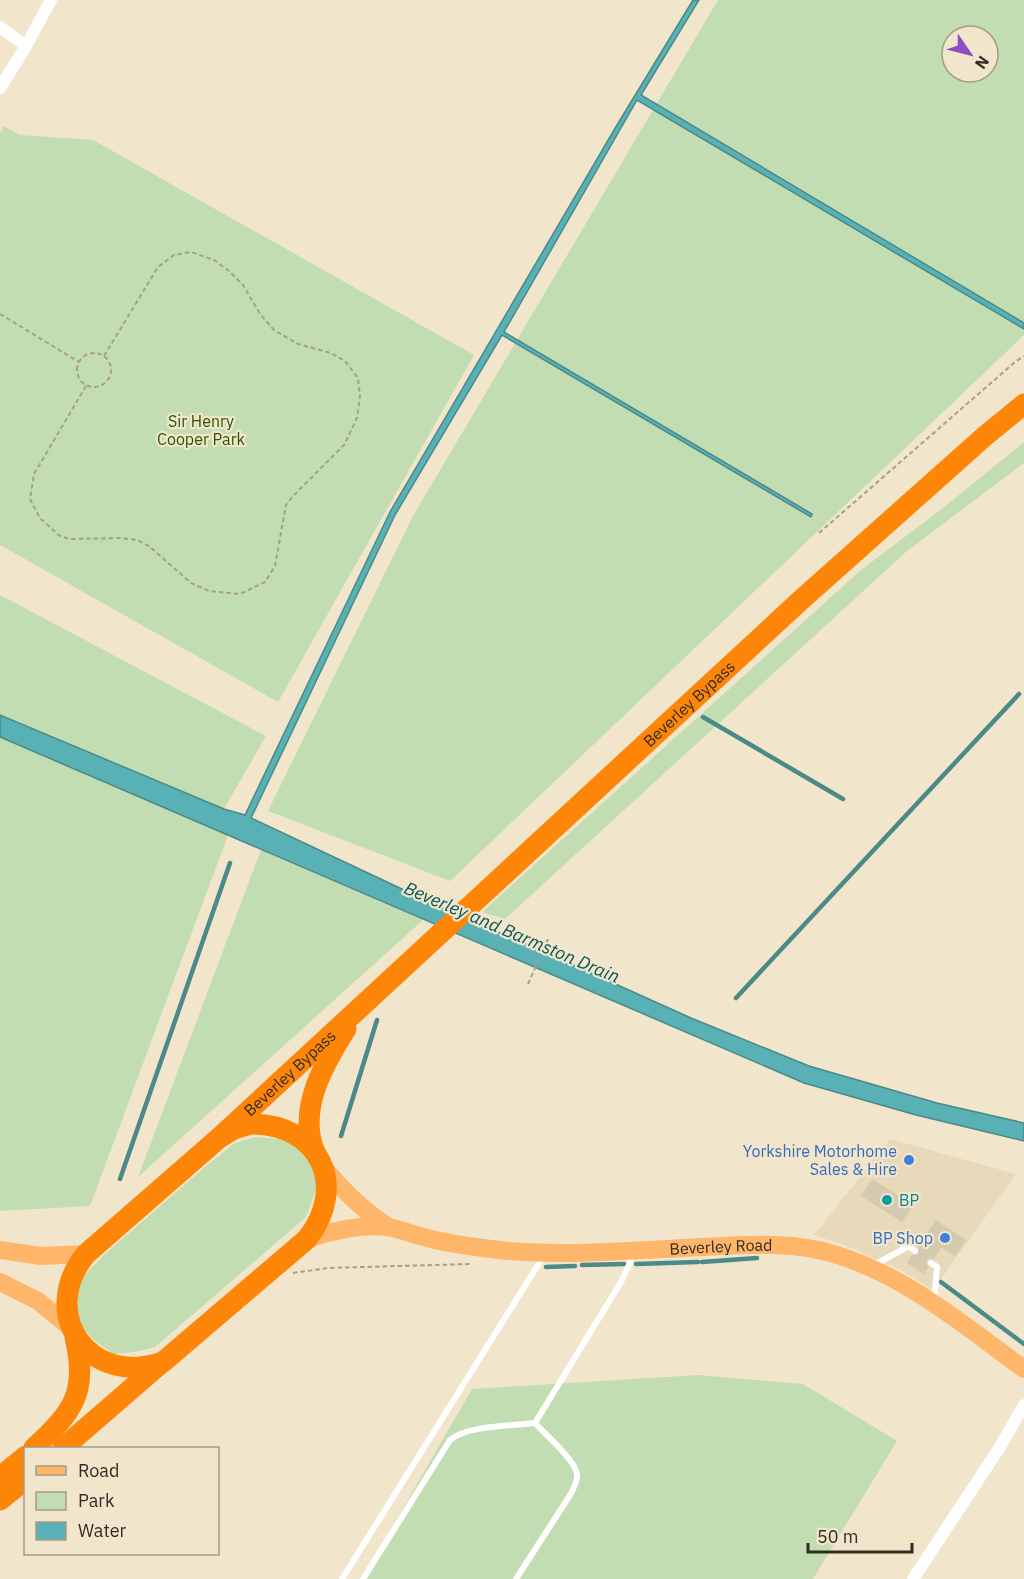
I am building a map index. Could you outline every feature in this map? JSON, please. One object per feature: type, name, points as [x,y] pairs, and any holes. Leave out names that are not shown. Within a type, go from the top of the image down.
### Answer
[{"type":"highway","name":"Beverley Bypass","points":[[219,1138],[801,600],[1024,404]]},
{"type":"highway","name":"Beverley Bypass","points":[[65,1447],[307,1239],[317,1226],[324,1211],[326,1187],[318,1157],[308,1136],[311,1102],[327,1064],[360,1008]]},
{"type":"highway","points":[[36,1447],[52,1432],[76,1399],[80,1387],[80,1356],[66,1302],[67,1288],[77,1264],[86,1254],[219,1138],[234,1129],[251,1124],[269,1124],[286,1129],[302,1138],[318,1157]]},
{"type":"highway","points":[[73,1331],[83,1347],[94,1356],[120,1368],[135,1369],[163,1362]]},
{"type":"highway","points":[[0,1477],[24,1458]]},
{"type":"highway","points":[[0,1500],[24,1481]]},
{"type":"main road","name":"Beverley Road","points":[[318,1157],[351,1199],[388,1227]]},
{"type":"main road","name":"Beverley Road","points":[[307,1239],[347,1228],[388,1227],[427,1239],[509,1251],[630,1250],[771,1244],[806,1247],[835,1254],[903,1285],[934,1304],[1024,1369]]},
{"type":"main road","points":[[0,1250],[41,1256],[86,1254]]},
{"type":"main road","points":[[0,1282],[38,1301],[73,1331]]},
{"type":"street","points":[[0,88],[51,0]]},
{"type":"street","points":[[0,27],[26,46]]},
{"type":"street","points":[[913,1579],[998,1450],[1024,1405]]},
{"type":"lane","points":[[869,1268],[909,1246],[915,1251]]},
{"type":"lane","points":[[535,1423],[621,1282],[630,1263],[630,1250]]},
{"type":"lane","points":[[342,1579],[546,1251]]},
{"type":"lane","points":[[932,1263],[937,1267],[934,1304]]},
{"type":"lane","points":[[363,1579],[450,1440],[458,1434],[472,1431],[535,1423]]},
{"type":"lane","points":[[516,1579],[572,1492],[576,1482],[577,1472],[572,1463],[535,1423]]},
{"type":"path","points":[[86,386],[34,474],[30,499],[40,518],[60,536],[70,539],[137,540],[149,546],[190,583],[209,591],[240,594],[265,582],[275,566],[286,505],[344,445],[357,417],[360,396],[358,378],[345,361],[331,353],[292,341],[274,330],[260,314],[243,285],[230,271],[214,260],[191,252],[174,255],[158,267],[104,356]]},
{"type":"path","points":[[0,314],[79,362]]},
{"type":"path","points":[[93,353],[104,356],[111,366],[107,382],[97,387],[86,386],[77,373],[79,362],[83,357],[93,353]]},
{"type":"path","points":[[819,533],[1024,356]]},
{"type":"path","points":[[528,984],[548,939]]},
{"type":"path","points":[[287,1275],[328,1268],[472,1264]]},
{"type":"shaded area","points":[[890,1139],[1016,1174],[933,1290],[903,1271],[847,1246],[814,1235]]},
{"type":"green space","points":[[718,0],[1024,0],[1024,335],[450,881],[268,811],[413,516]]},
{"type":"green space","name":"Sir Henry Cooper Park","points":[[4,126],[20,135],[93,140],[474,355],[278,702],[0,545],[0,133]]},
{"type":"green space","points":[[1024,442],[1024,463],[907,551],[505,919],[482,912],[861,570],[943,508]]},
{"type":"green space","points":[[0,595],[266,736],[224,809],[0,715]]},
{"type":"green space","points":[[0,737],[228,835],[90,1206],[0,1211]]},
{"type":"green space","points":[[261,850],[423,920],[138,1177]]},
{"type":"green space","points":[[255,1137],[280,1139],[299,1149],[313,1167],[317,1187],[306,1217],[155,1347],[114,1354],[96,1342],[83,1328],[75,1305],[82,1278],[105,1254],[205,1167],[235,1143]]},
{"type":"green space","points":[[699,1375],[803,1384],[897,1441],[813,1579],[362,1579],[472,1389]]},
{"type":"water","points":[[693,0],[699,0],[641,95],[1024,323],[1024,329],[637,100],[504,332],[812,514],[811,517],[502,335],[395,515],[251,818],[438,906],[528,945],[533,950],[540,950],[691,1018],[809,1066],[937,1103],[1024,1123],[1024,1141],[916,1115],[804,1083],[0,737],[0,715],[224,809],[245,815],[390,512]]},
{"type":"building","name":"BP","points":[[872,1179],[913,1205],[902,1222],[861,1196]]},
{"type":"building","points":[[936,1220],[966,1240],[955,1256],[941,1248],[934,1259],[929,1258],[926,1261],[928,1268],[924,1274],[907,1263],[912,1255],[919,1254],[918,1247]]},
{"type":"waterway","points":[[736,998],[1019,694]]},
{"type":"waterway","points":[[703,717],[843,799]]},
{"type":"waterway","points":[[120,1179],[230,863]]},
{"type":"waterway","points":[[341,1136],[377,1020]]},
{"type":"waterway","points":[[702,1262],[757,1258]]},
{"type":"waterway","points":[[636,1264],[698,1262]]},
{"type":"waterway","points":[[582,1265],[624,1264]]},
{"type":"waterway","points":[[546,1267],[575,1266]]},
{"type":"waterway","points":[[941,1282],[1024,1344]]},
{"type":"place","name":"Yorkshire Motorhome Sales & Hire","points":[[909,1160]]},
{"type":"place","name":"BP","points":[[887,1200]]},
{"type":"place","name":"BP Shop","points":[[945,1238]]},
{"type":"water label","name":"Beverley and Barmston Drain","points":[[512,932]]}]
